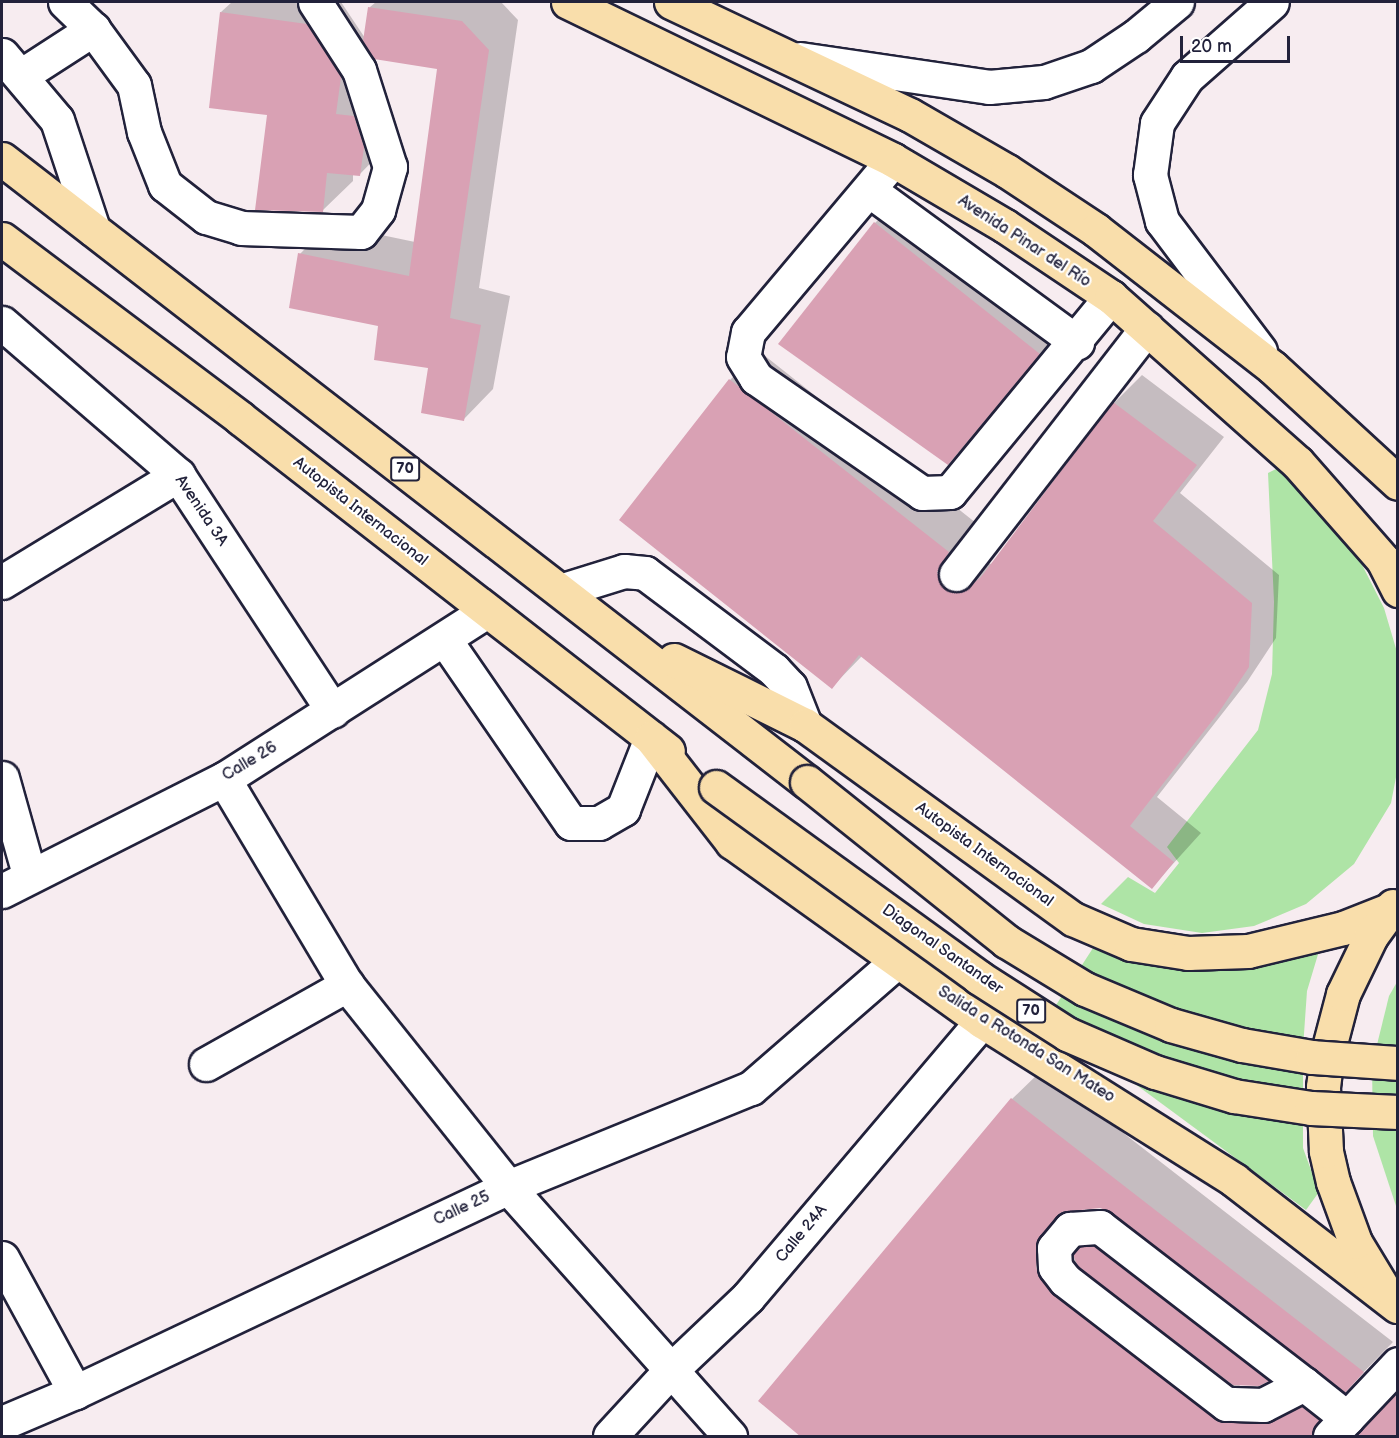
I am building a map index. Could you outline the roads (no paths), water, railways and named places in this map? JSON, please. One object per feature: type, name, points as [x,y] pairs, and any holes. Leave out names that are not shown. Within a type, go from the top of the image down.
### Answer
[{"type":"main road","name":"Avenida Pinar del Río","points":[[568,2],[893,160],[1005,226],[1111,297],[1297,462],[1383,560],[1398,590]]},
{"type":"main road","points":[[671,2],[796,59],[910,115],[1007,171],[1166,282],[1272,367],[1398,483]]},
{"type":"main road","name":"Autopista Internacional","points":[[2,159],[563,591],[1006,941],[1085,989],[1171,1025],[1242,1045],[1312,1057],[1398,1063]]},
{"type":"main road","name":"Autopista Internacional","points":[[2,239],[716,788]]},
{"type":"main road","name":"Autopista Internacional","points":[[612,630],[805,725],[1073,919],[1131,944],[1188,953],[1248,951],[1342,928],[1393,905]]},
{"type":"main road","name":"Salida a Rotonda San Mateo","points":[[651,738],[732,842],[982,1021],[1234,1180],[1397,1307]]},
{"type":"main road","name":"Diagonal Santander","points":[[716,788],[978,977],[1067,1034],[1155,1072],[1234,1096],[1311,1108],[1398,1112]]},
{"type":"main road","points":[[1393,905],[1355,964],[1343,994],[1327,1055],[1323,1119],[1333,1182],[1343,1213],[1374,1275],[1397,1307]]},
{"type":"street","points":[[65,2],[93,29],[134,86],[144,132],[165,185],[206,217],[241,228],[361,232],[378,210],[390,167],[359,70],[315,2]]},
{"type":"street","points":[[796,59],[988,87],[1044,82],[1091,66],[1136,36],[1177,2]]},
{"type":"street","points":[[1272,2],[1187,77],[1157,123],[1150,175],[1162,220],[1272,367]]},
{"type":"street","points":[[93,29],[12,65],[57,120],[93,229]]},
{"type":"street","points":[[893,160],[748,332],[743,357],[756,378],[922,493],[950,492],[1077,342],[1111,297]]},
{"type":"street","points":[[869,190],[1077,342]]},
{"type":"street","name":"Avenida 3A","points":[[2,323],[178,475],[333,711]]},
{"type":"street","points":[[956,574],[1147,328]]},
{"type":"street","points":[[2,582],[178,475]]},
{"type":"street","points":[[563,591],[624,571],[645,573],[774,670],[789,687],[805,725]]},
{"type":"street","name":"Calle 26","points":[[2,891],[29,874],[224,779],[445,640],[487,611]]},
{"type":"street","points":[[445,640],[571,823],[599,823],[623,809],[651,738]]},
{"type":"street","points":[[2,778],[29,874]]},
{"type":"street","points":[[224,779],[347,985],[508,1187],[669,1372],[730,1437]]},
{"type":"street","name":"Calle 25","points":[[2,1423],[75,1392],[508,1187],[751,1088],[897,961]]},
{"type":"street","points":[[206,1064],[347,985]]},
{"type":"street","name":"Calle 24A","points":[[610,1437],[669,1372],[748,1298],[982,1021]]},
{"type":"street","points":[[1304,1384],[1263,1405],[1226,1404],[1065,1280],[1055,1267],[1054,1248],[1070,1229],[1100,1227],[1304,1384],[1339,1427],[1398,1364]]},
{"type":"street","points":[[2,1258],[75,1392]]}]
